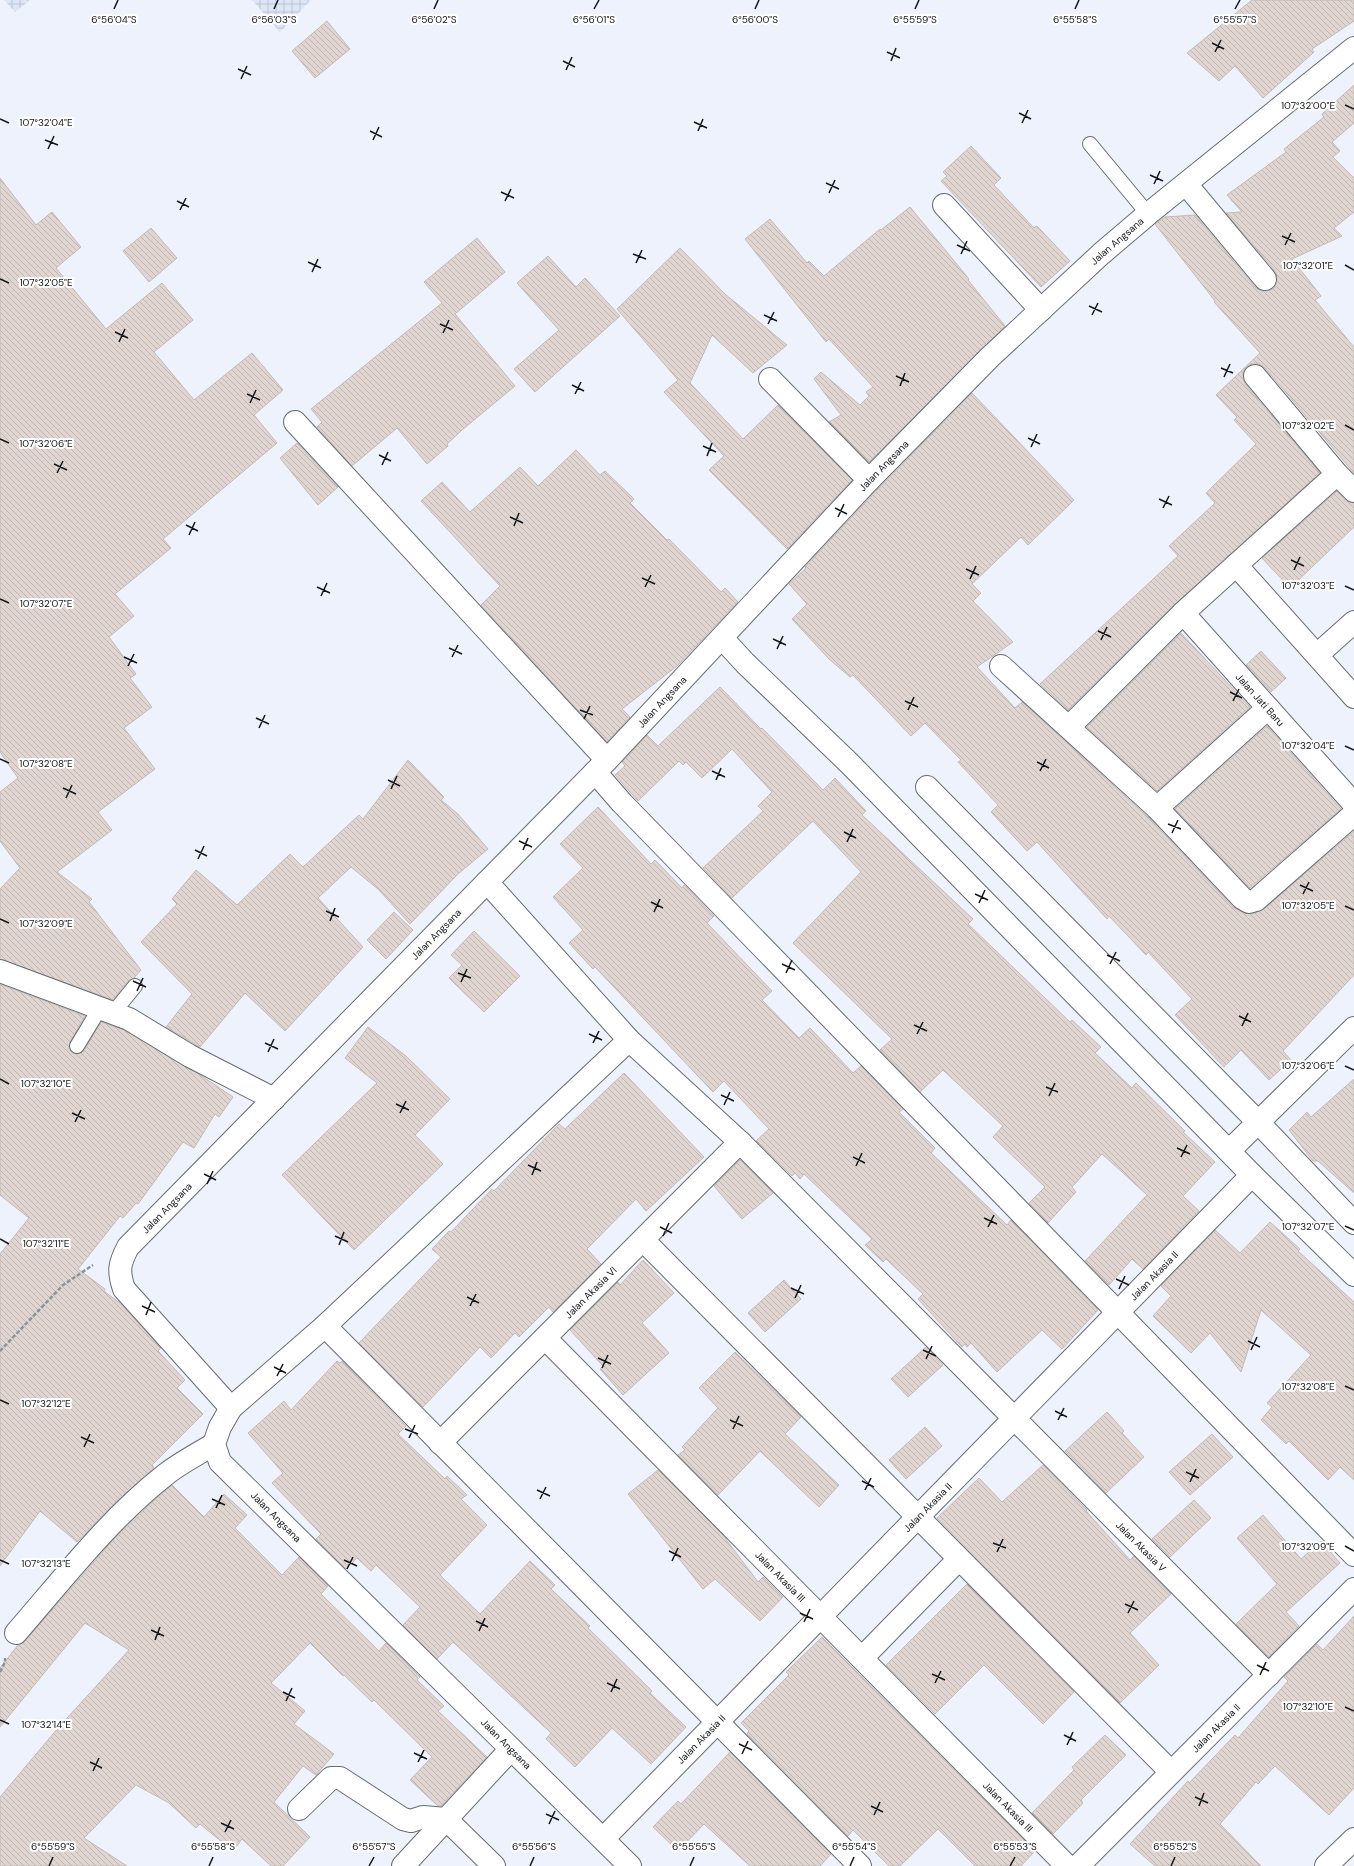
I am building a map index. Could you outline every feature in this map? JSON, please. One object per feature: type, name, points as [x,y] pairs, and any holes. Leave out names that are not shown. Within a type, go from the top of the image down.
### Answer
[{"type":"street","name":"Jalan Angsana","points":[[231,1408],[124,1289],[120,1275],[121,1261],[128,1248],[601,766],[869,480],[990,357],[1148,214],[1354,48]]},
{"type":"street","points":[[1186,184],[1265,279]]},
{"type":"street","points":[[944,205],[1041,310]]},
{"type":"street","points":[[1255,376],[1337,474],[1354,491]]},
{"type":"street","points":[[770,379],[869,480]]},
{"type":"street","points":[[295,422],[601,766],[622,803],[1119,1311],[1354,1554]]},
{"type":"street","points":[[1069,727],[1183,613],[1337,474]]},
{"type":"street","points":[[1236,565],[1354,697]]},
{"type":"street","name":"Jalan Jati Baru","points":[[1183,613],[1354,804]]},
{"type":"street","points":[[1317,655],[1354,622]]},
{"type":"street","points":[[722,638],[745,664],[850,764],[1228,1151],[1354,1275]]},
{"type":"street","points":[[1001,666],[1157,808],[1242,898],[1249,902],[1256,900],[1354,814]]},
{"type":"street","points":[[1157,808],[1268,708]]},
{"type":"street","points":[[927,787],[1257,1121],[1354,1223]]},
{"type":"street","name":"Jalan Akasia V","points":[[486,882],[629,1040],[740,1142],[1268,1675]]},
{"type":"street","points":[[0,971],[129,1019],[190,1056],[274,1099]]},
{"type":"street","points":[[1228,1151],[1257,1121],[1354,1028]]},
{"type":"street","points":[[16,1633],[94,1542],[134,1502],[166,1474],[214,1444],[220,1427],[231,1408],[325,1326],[629,1040]]},
{"type":"street","name":"Jalan Akasia VI","points":[[440,1443],[740,1142]]},
{"type":"street","name":"Jalan Akasia II","points":[[602,1839],[1252,1175]]},
{"type":"street","points":[[643,1240],[1171,1772]]},
{"type":"street","points":[[325,1326],[860,1866]]},
{"type":"street","name":"Jalan Akasia III","points":[[544,1338],[1068,1866]]},
{"type":"street","name":"Jalan Angsana","points":[[214,1444],[220,1462],[630,1866]]},
{"type":"street","points":[[862,1658],[959,1559]]},
{"type":"street","name":"Jalan Akasia II","points":[[1078,1866],[1354,1589]]},
{"type":"street","points":[[403,1866],[511,1749]]},
{"type":"street","points":[[299,1809],[331,1778],[340,1778],[403,1819],[411,1820],[423,1817],[446,1819],[494,1866]]},
{"type":"street","points":[[1326,1866],[1354,1839]]},
{"type":"lane","points":[[1090,144],[1148,214]]},
{"type":"lane","points":[[77,1046],[106,1010],[135,986]]},
{"type":"path","points":[[0,1352],[63,1286],[103,1258],[128,1248]]},
{"type":"shaded area","points":[[4,0],[30,0],[15,12]]},
{"type":"shaded area","points":[[252,0],[311,0],[280,32]]},
{"type":"building","points":[[1252,0],[1354,0],[1354,21],[1312,49],[1314,52],[1263,98],[1235,66],[1219,81],[1187,53]]},
{"type":"building","points":[[327,21],[350,49],[315,78],[292,51]]},
{"type":"building","points":[[1354,85],[1354,123],[1332,142],[1340,151],[1333,157],[1354,178],[1354,212],[1334,228],[1342,236],[1292,259],[1321,296],[1315,300],[1354,347],[1354,473],[1265,368],[1259,364],[1247,366],[1243,372],[1245,384],[1320,473],[1175,604],[1068,710],[1040,684],[1178,556],[1169,546],[1215,503],[1206,493],[1256,444],[1234,420],[1237,417],[1216,395],[1260,353],[1214,302],[1215,301],[1155,224],[1165,217],[1195,215],[1255,287],[1261,291],[1273,289],[1277,283],[1275,271],[1226,213],[1242,212],[1227,195],[1286,152],[1284,149],[1324,117],[1322,114]]},
{"type":"building","points":[[971,146],[1001,178],[994,185],[1034,228],[1037,226],[1070,261],[1041,287],[941,181],[947,176],[943,172]]},
{"type":"building","points":[[0,178],[36,225],[52,212],[81,247],[56,268],[106,329],[162,283],[193,320],[154,352],[194,400],[252,353],[283,390],[254,415],[277,443],[163,539],[171,548],[115,594],[134,616],[109,637],[136,674],[130,678],[152,707],[124,728],[155,769],[98,812],[112,830],[57,872],[92,899],[89,902],[141,970],[134,978],[128,981],[113,1000],[0,959],[0,889],[20,868],[0,841],[0,792],[18,778],[0,752]]},
{"type":"building","points":[[910,207],[1005,326],[869,462],[829,422],[841,415],[814,379],[821,372],[860,405],[869,396],[866,392],[873,387],[829,339],[826,342],[745,239],[770,219],[807,263],[809,261],[824,276],[880,229],[881,230]]},
{"type":"building","points":[[151,228],[177,258],[149,282],[123,251]]},
{"type":"building","points":[[477,238],[505,272],[455,314],[515,386],[462,430],[447,444],[448,446],[427,464],[397,428],[352,466],[317,427],[322,422],[311,409],[442,303],[424,282]]},
{"type":"building","points":[[680,248],[725,294],[787,345],[753,373],[712,335],[690,383],[743,439],[778,405],[852,480],[787,549],[709,470],[724,456],[664,392],[678,380],[617,309]]},
{"type":"building","points":[[548,256],[576,287],[585,278],[620,316],[535,392],[514,369],[559,330],[517,283]]},
{"type":"building","points":[[972,393],[1074,500],[1028,545],[1021,537],[972,584],[981,593],[973,601],[1013,642],[977,667],[1015,708],[1022,702],[1148,817],[1233,907],[1243,913],[1252,914],[1264,909],[1354,831],[1354,975],[1283,1051],[1291,1060],[1269,1080],[1241,1050],[1224,1067],[1175,1015],[1192,999],[1148,952],[1146,955],[1109,916],[1107,919],[1037,842],[1027,851],[991,812],[998,805],[958,762],[961,760],[925,723],[911,736],[853,675],[850,677],[829,659],[792,619],[807,604],[789,584],[806,568],[805,567],[878,489]]},
{"type":"building","points":[[297,443],[338,487],[318,505],[280,458]]},
{"type":"building","points":[[576,450],[600,475],[605,471],[634,499],[630,503],[667,540],[669,539],[721,592],[725,588],[738,602],[677,666],[622,709],[630,717],[607,742],[481,605],[500,586],[421,501],[442,482],[470,512],[520,467],[538,486]]},
{"type":"building","points":[[1337,491],[1345,500],[1354,503],[1354,527],[1290,588],[1262,558]]},
{"type":"building","points":[[1181,633],[1250,707],[1157,791],[1087,727]]},
{"type":"building","points":[[1261,651],[1286,678],[1271,692],[1246,665]]},
{"type":"building","points":[[720,687],[823,790],[835,778],[866,811],[862,815],[973,919],[968,924],[1070,1022],[1072,1020],[1101,1047],[1095,1053],[1132,1088],[1136,1083],[1185,1131],[1183,1132],[1215,1162],[1183,1196],[1199,1211],[1143,1269],[1132,1259],[1109,1285],[1085,1261],[1147,1195],[1102,1154],[1072,1187],[1076,1192],[1048,1223],[1029,1203],[1045,1187],[993,1137],[1003,1126],[943,1070],[920,1092],[880,1050],[892,1039],[793,943],[861,872],[813,821],[732,898],[703,868],[763,811],[758,806],[772,792],[732,749],[702,778],[686,762],[683,765],[679,761],[638,801],[615,775],[625,766],[622,762],[647,735],[658,746]]},
{"type":"building","points":[[1267,726],[1341,809],[1250,888],[1175,809]]},
{"type":"building","points":[[408,760],[444,797],[441,800],[458,814],[488,849],[458,874],[410,924],[378,889],[351,867],[318,898],[363,947],[285,1031],[245,993],[200,1047],[166,1027],[192,994],[141,942],[177,904],[172,899],[196,870],[237,905],[290,854],[303,867],[359,815],[363,819]]},
{"type":"building","points":[[598,807],[651,864],[655,860],[682,888],[684,885],[714,916],[707,923],[772,991],[762,1000],[799,1038],[810,1028],[853,1073],[861,1066],[903,1109],[899,1112],[935,1148],[931,1153],[1007,1225],[1011,1220],[1098,1310],[1062,1349],[1042,1330],[997,1372],[971,1343],[967,1347],[965,1344],[962,1347],[918,1299],[923,1294],[886,1259],[883,1262],[865,1245],[872,1239],[804,1174],[800,1179],[795,1173],[792,1176],[756,1141],[769,1129],[724,1081],[713,1092],[595,967],[593,969],[569,943],[583,930],[553,897],[583,868],[560,844]]},
{"type":"building","points":[[394,912],[413,930],[386,959],[367,940]]},
{"type":"building","points":[[474,931],[520,976],[484,1012],[449,978],[462,965],[451,955]]},
{"type":"building","points":[[0,984],[85,1016],[70,1042],[69,1050],[73,1053],[77,1054],[84,1051],[101,1022],[124,1030],[200,1075],[233,1097],[219,1117],[215,1114],[194,1148],[183,1142],[138,1204],[136,1203],[123,1218],[120,1216],[78,1269],[105,1289],[104,1291],[121,1304],[161,1348],[158,1351],[185,1380],[177,1388],[203,1414],[152,1465],[154,1468],[116,1502],[77,1542],[40,1511],[0,1566],[0,1254],[29,1218],[0,1195]]},
{"type":"building","points":[[368,1027],[406,1056],[450,1099],[415,1135],[443,1164],[354,1250],[282,1175],[377,1083],[345,1058]]},
{"type":"building","points":[[624,1073],[704,1157],[646,1211],[636,1199],[587,1249],[601,1264],[553,1312],[549,1307],[519,1337],[515,1333],[491,1358],[480,1347],[423,1407],[359,1343],[441,1257],[432,1249],[449,1231],[451,1232],[492,1189],[494,1191],[559,1124],[565,1129]]},
{"type":"building","points":[[1354,1079],[1354,1193],[1318,1161],[1313,1161],[1289,1130],[1307,1112],[1311,1117]]},
{"type":"building","points":[[740,1160],[773,1193],[742,1219],[714,1186]]},
{"type":"building","points":[[1270,1222],[1300,1249],[1298,1251],[1354,1302],[1354,1480],[1340,1467],[1328,1480],[1289,1441],[1286,1444],[1261,1420],[1272,1407],[1267,1403],[1311,1355],[1261,1310],[1241,1372],[1210,1333],[1191,1353],[1153,1316],[1171,1296],[1161,1286],[1215,1230],[1240,1253]]},
{"type":"building","points":[[643,1260],[674,1293],[642,1323],[669,1353],[623,1395],[600,1369],[603,1366],[570,1330],[618,1282],[620,1285]]},
{"type":"building","points":[[784,1280],[801,1299],[765,1332],[748,1313]]},
{"type":"building","points":[[926,1347],[943,1365],[908,1397],[891,1379]]},
{"type":"building","points":[[735,1352],[801,1417],[785,1434],[839,1485],[819,1507],[760,1451],[718,1495],[678,1455],[685,1450],[682,1447],[718,1408],[699,1388]]},
{"type":"building","points":[[337,1361],[340,1363],[342,1361],[406,1426],[398,1434],[445,1479],[447,1476],[467,1495],[461,1499],[487,1525],[440,1575],[480,1614],[530,1561],[555,1585],[551,1589],[590,1626],[588,1628],[652,1691],[650,1693],[686,1727],[651,1764],[612,1728],[575,1767],[546,1739],[551,1733],[453,1642],[437,1659],[403,1625],[420,1607],[376,1565],[371,1571],[357,1558],[346,1569],[316,1539],[321,1534],[272,1483],[283,1473],[248,1433],[284,1401],[291,1410]]},
{"type":"building","points":[[1107,1412],[1124,1431],[1122,1433],[1144,1457],[1106,1493],[1065,1451]]},
{"type":"building","points":[[925,1427],[942,1446],[906,1479],[889,1460]]},
{"type":"building","points":[[1212,1434],[1233,1457],[1190,1495],[1169,1472]]},
{"type":"building","points":[[1043,1465],[1087,1510],[1086,1511],[1130,1560],[1134,1556],[1171,1594],[1130,1633],[1159,1665],[1120,1703],[937,1518],[979,1478],[1002,1502]]},
{"type":"building","points":[[658,1470],[722,1534],[758,1582],[763,1577],[783,1597],[760,1621],[715,1579],[703,1589],[628,1494]]},
{"type":"building","points":[[172,1485],[204,1517],[224,1494],[247,1515],[235,1528],[282,1575],[299,1557],[328,1586],[321,1594],[379,1651],[386,1643],[420,1677],[417,1680],[444,1706],[438,1711],[487,1757],[441,1806],[438,1806],[410,1780],[432,1757],[374,1700],[372,1702],[310,1643],[271,1683],[305,1711],[294,1724],[334,1754],[316,1775],[303,1766],[274,1802],[310,1837],[283,1866],[271,1866],[242,1839],[233,1851],[200,1824],[196,1828],[169,1803],[136,1785],[84,1838],[127,1866],[0,1866],[0,1797],[58,1728],[129,1650],[85,1623],[0,1727],[0,1668],[18,1645],[25,1641],[114,1539]]},
{"type":"building","points":[[1194,1500],[1211,1518],[1170,1557],[1152,1539]]},
{"type":"building","points":[[1263,1515],[1301,1559],[1321,1541],[1340,1563],[1286,1612],[1299,1626],[1269,1657],[1236,1624],[1277,1584],[1237,1538]]},
{"type":"building","points":[[967,1584],[1074,1692],[1043,1724],[984,1665],[935,1714],[886,1665]]},
{"type":"building","points":[[1354,1616],[1354,1788],[1329,1815],[1275,1766],[1258,1784],[1256,1782],[1220,1824],[1261,1866],[1155,1866],[1130,1844],[1188,1781],[1189,1783],[1235,1735],[1238,1738],[1288,1681],[1284,1677],[1317,1644],[1323,1650]]},
{"type":"building","points":[[822,1637],[1035,1851],[1021,1866],[975,1866],[938,1829],[900,1866],[889,1866],[853,1830],[848,1836],[747,1734],[749,1731],[741,1723],[789,1675],[786,1672]]},
{"type":"building","points":[[1105,1735],[1126,1755],[1081,1800],[1083,1803],[1053,1834],[1032,1813],[1074,1770],[1072,1767]]},
{"type":"building","points":[[730,1752],[831,1854],[820,1866],[750,1866],[704,1824],[678,1851],[653,1827],[678,1801],[681,1804]]}]
